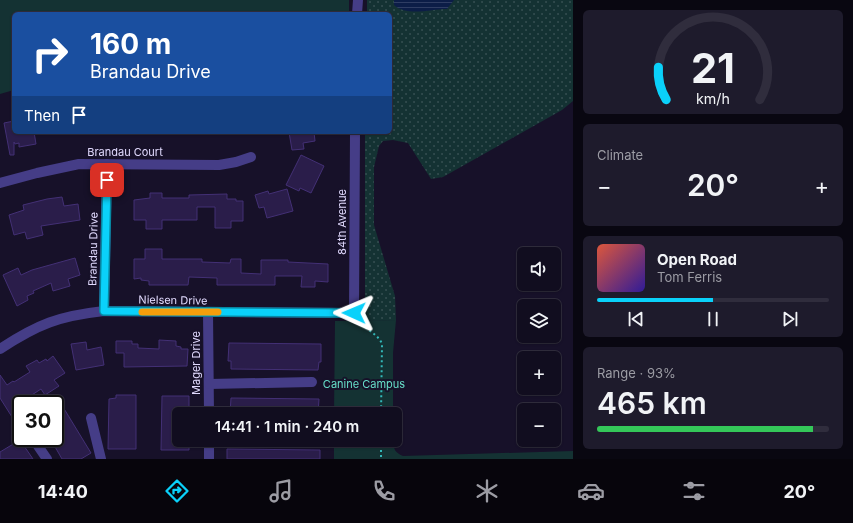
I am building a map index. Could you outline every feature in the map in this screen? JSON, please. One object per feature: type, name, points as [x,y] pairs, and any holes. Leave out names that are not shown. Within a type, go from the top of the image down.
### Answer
[{"type":"street","points":[[357,12],[358,0]]},
{"type":"street","name":"84th Avenue","points":[[354,317],[355,134]]},
{"type":"street","name":"Brandau Court","points":[[0,183],[79,164],[219,165],[236,162],[251,157]]},
{"type":"street","name":"Brandau Drive","points":[[104,311],[107,164]]},
{"type":"street","name":"Nielsen Drive","points":[[0,349],[23,334],[50,321],[78,314],[104,311],[208,312],[354,317]]},
{"type":"street","name":"Mager Drive","points":[[208,312],[209,407]]},
{"type":"street","points":[[209,384],[312,382]]},
{"type":"street","points":[[91,418],[101,459]]},
{"type":"street","points":[[39,447],[47,459]]},
{"type":"street","points":[[209,447],[209,459]]},
{"type":"path","points":[[354,317],[377,336],[382,344],[380,407]]},
{"type":"path","points":[[380,447],[381,459]]},
{"type":"green space","points":[[0,0],[349,0],[349,12],[12,12],[12,91],[0,94]]},
{"type":"green space","points":[[367,0],[573,0],[573,101],[562,110],[443,177],[431,179],[408,143],[393,140],[383,141],[379,146],[374,167],[374,225],[395,296],[396,320],[365,321],[365,134],[392,134],[392,12],[367,12]]},
{"type":"green space","name":"Canine Campus","points":[[396,320],[393,353],[393,407],[334,407],[335,321]]},
{"type":"green space","points":[[334,447],[394,447],[398,453],[403,456],[573,451],[573,459],[334,459]]},
{"type":"water","points":[[394,0],[454,0],[447,9],[412,12],[399,9],[394,5]]},
{"type":"building","points":[[12,121],[12,134],[34,134],[36,144],[19,147],[19,143],[15,144],[14,142],[14,155],[10,155],[4,123]]},
{"type":"building","points":[[289,134],[314,134],[315,141],[303,143],[304,149],[292,150]]},
{"type":"building","points":[[301,155],[324,166],[311,193],[300,188],[299,191],[286,185]]},
{"type":"building","points":[[287,189],[293,211],[267,218],[264,207],[259,208],[255,195],[268,191],[269,194]]},
{"type":"building","points":[[150,193],[162,193],[162,198],[189,198],[189,195],[227,194],[227,199],[243,201],[243,221],[231,221],[231,228],[215,228],[215,207],[197,207],[197,220],[162,220],[162,229],[146,229],[146,220],[134,220],[134,200],[150,198]]},
{"type":"building","points":[[62,197],[64,206],[78,204],[80,220],[41,226],[43,235],[27,239],[25,232],[14,235],[9,215],[24,210],[23,205]]},
{"type":"building","points":[[145,249],[162,249],[162,259],[202,259],[202,262],[230,263],[231,259],[241,259],[241,273],[261,274],[261,260],[288,260],[288,262],[328,264],[328,282],[315,281],[315,287],[301,287],[302,276],[275,276],[275,285],[217,285],[217,278],[189,277],[188,285],[149,285],[149,281],[141,280],[141,278],[134,279],[134,259],[145,259]]},
{"type":"building","points":[[75,258],[80,275],[68,279],[70,286],[53,291],[51,283],[33,291],[34,293],[27,296],[28,300],[17,306],[3,275],[18,268],[21,275],[32,270]]},
{"type":"building","points":[[159,340],[176,341],[176,346],[181,347],[181,349],[188,349],[187,366],[124,367],[124,353],[116,353],[116,341],[132,341],[132,344],[138,344],[138,348],[159,349]]},
{"type":"building","points":[[86,342],[87,350],[101,347],[104,365],[76,370],[71,344]]},
{"type":"building","points":[[229,343],[321,344],[321,362],[319,362],[318,370],[231,369],[231,361],[228,361]]},
{"type":"building","points":[[53,356],[65,373],[54,380],[59,386],[45,395],[41,389],[32,395],[12,395],[12,417],[0,398],[0,375],[7,385],[30,372],[26,366],[37,360],[39,363],[46,359],[47,361]]},
{"type":"building","points":[[116,395],[136,395],[136,449],[108,449],[109,399],[116,398]]},
{"type":"building","points":[[162,396],[189,396],[189,407],[172,407],[172,447],[189,447],[189,450],[161,450]]},
{"type":"building","points":[[231,398],[319,399],[318,407],[230,407]]},
{"type":"building","points":[[64,409],[91,453],[81,459],[62,459],[55,447],[64,447]]},
{"type":"building","points":[[12,445],[12,447],[25,447],[33,459],[0,459],[0,452]]},
{"type":"building","points":[[227,449],[320,450],[320,459],[227,459]]},
{"type":"slow traffic","points":[[142,312],[218,312]]},
{"type":"route","points":[[107,180],[104,311],[354,313]]}]
